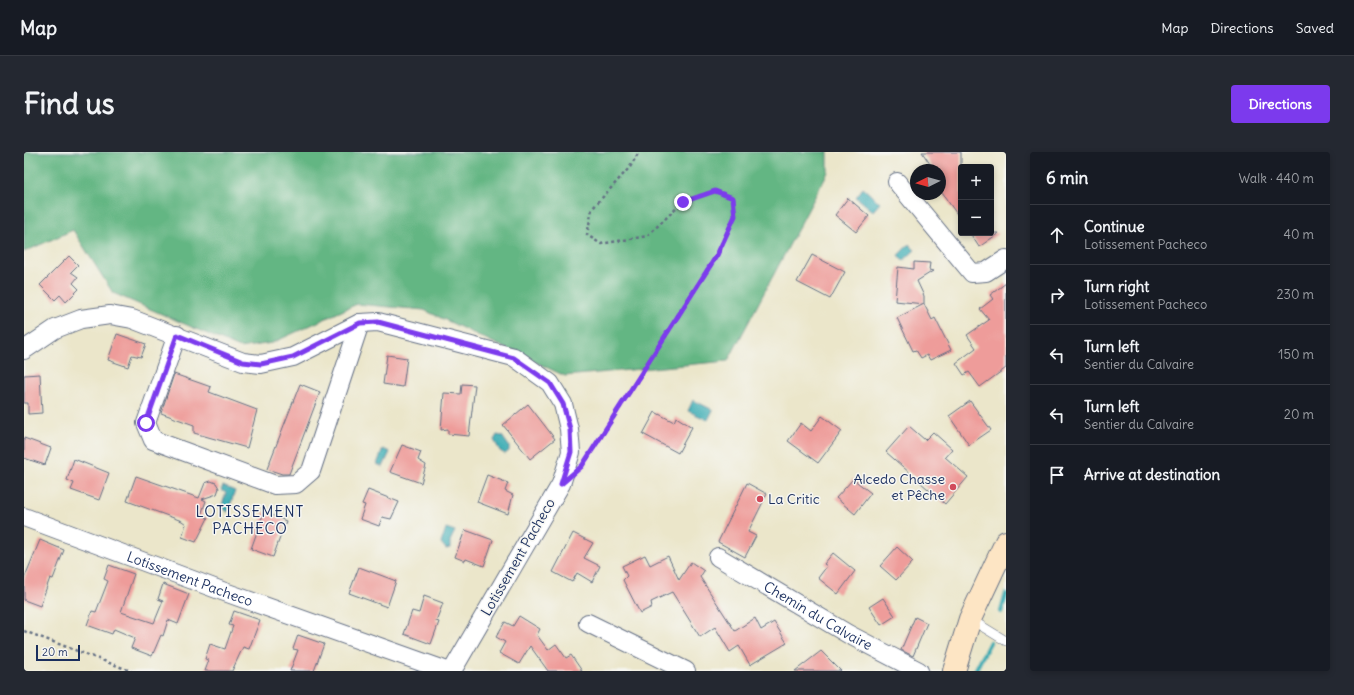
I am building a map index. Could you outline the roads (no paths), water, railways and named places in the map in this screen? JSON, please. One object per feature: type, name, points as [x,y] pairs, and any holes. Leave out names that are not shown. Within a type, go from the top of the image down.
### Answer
[{"type":"main road","points":[[954,671],[970,619],[1006,542]]},
{"type":"street","points":[[897,182],[972,274],[986,272],[1006,259]]},
{"type":"street","name":"Lotissement Pacheco","points":[[24,350],[55,329],[81,319],[110,315],[132,319],[177,335],[243,362],[261,364],[293,357],[360,323],[378,322],[514,358],[550,383],[563,404],[570,429],[571,452],[561,484],[452,671]]},
{"type":"street","points":[[177,335],[146,423],[153,440],[276,485],[296,484],[311,471],[360,323]]},
{"type":"street","name":"Lotissement Pacheco","points":[[24,517],[222,591],[447,671]]},
{"type":"street","name":"Chemin du Calvaire","points":[[718,557],[848,634],[919,671]]},
{"type":"street","points":[[588,623],[686,671]]},
{"type":"lane","points":[[970,619],[1006,641]]},
{"type":"water","points":[[863,188],[880,203],[873,211],[856,197]]},
{"type":"water","points":[[909,244],[915,250],[903,261],[898,255]]},
{"type":"water","points":[[693,400],[713,410],[708,420],[688,411]]},
{"type":"water","points":[[497,435],[502,436],[509,446],[509,451],[505,454],[500,451],[494,440]]},
{"type":"water","points":[[383,449],[390,452],[383,467],[377,464]]},
{"type":"water","points":[[223,486],[235,491],[228,512],[221,508],[226,493],[221,490]]},
{"type":"water","points":[[446,528],[455,531],[450,541],[450,548],[446,549],[441,543]]},
{"type":"waterway","points":[[1001,612],[1006,594]]},
{"type":"waterway","points":[[975,671],[990,642]]},
{"type":"place","name":"Alcedo Chasse et Pêche","points":[[953,487]]},
{"type":"place","name":"La Critic","points":[[760,499]]},
{"type":"district","name":"LOTISSEMENT PACHECO","points":[[250,520]]}]
